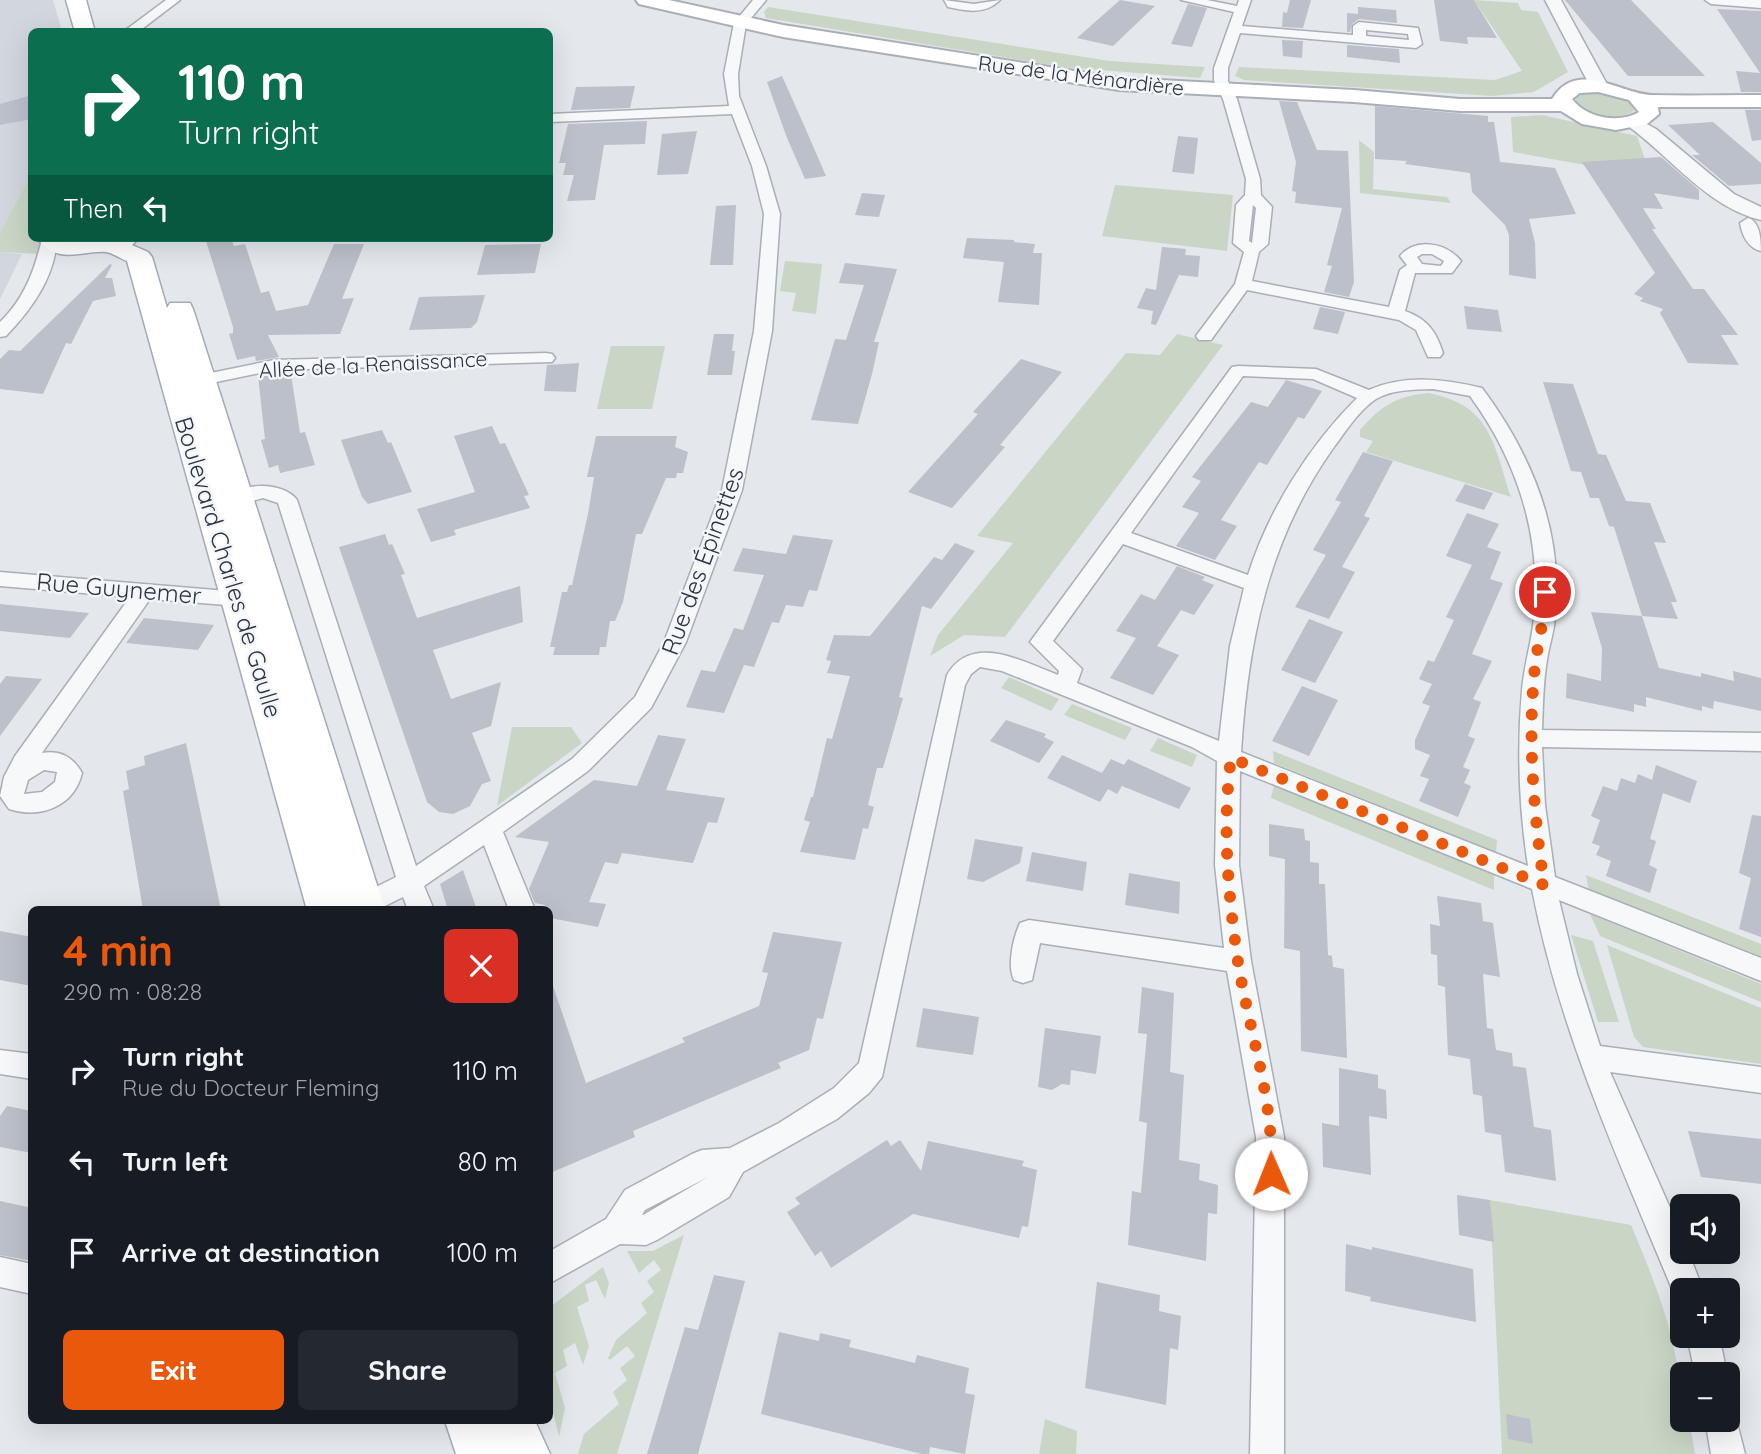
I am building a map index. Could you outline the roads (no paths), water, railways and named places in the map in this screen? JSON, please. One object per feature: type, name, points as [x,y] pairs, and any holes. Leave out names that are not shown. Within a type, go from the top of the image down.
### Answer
[{"type":"main road","points":[[75,0],[97,26]]},
{"type":"main road","name":"Rue de la Ménardière","points":[[645,0],[740,23],[1071,78],[1460,105],[1565,105]]},
{"type":"main road","points":[[1599,86],[1625,91],[1644,101],[1649,108],[1649,114],[1634,122],[1594,120],[1565,105],[1562,99],[1568,90],[1599,86]]},
{"type":"main road","points":[[1644,101],[1761,101]]},
{"type":"main road","points":[[56,242],[61,245],[105,243]]},
{"type":"main road","name":"Boulevard Charles de Gaulle","points":[[154,242],[167,270],[202,380],[359,906]]},
{"type":"main road","name":"Boulevard Charles de Gaulle","points":[[105,243],[139,257],[327,906]]},
{"type":"main road","points":[[473,1424],[483,1454]]},
{"type":"main road","points":[[509,1424],[523,1454]]},
{"type":"street","points":[[135,28],[174,0]]},
{"type":"street","points":[[740,23],[760,0]]},
{"type":"street","points":[[950,0],[952,4],[973,9],[986,6],[994,0]]},
{"type":"street","points":[[1187,0],[1243,5],[1220,68],[1253,179],[1253,196],[1244,205],[1241,243],[1252,250],[1243,284],[1205,336]]},
{"type":"street","points":[[1553,0],[1599,86]]},
{"type":"street","points":[[1711,0],[1761,4]]},
{"type":"street","name":"Rue des Épinettes","points":[[364,906],[409,883],[490,830],[580,765],[643,702],[676,642],[732,490],[763,331],[772,214],[759,166],[732,96],[731,74],[740,23]]},
{"type":"street","points":[[1233,29],[1360,40]]},
{"type":"street","points":[[553,118],[737,110]]},
{"type":"street","points":[[1634,122],[1752,216],[1750,234],[1761,246]]},
{"type":"street","points":[[0,332],[24,308],[43,269],[49,242]]},
{"type":"street","points":[[43,269],[57,258],[105,243]]},
{"type":"street","points":[[1395,313],[1408,270],[1416,267]]},
{"type":"street","points":[[1243,284],[1395,313],[1419,321],[1429,334],[1434,352]]},
{"type":"street","name":"Allée de la Renaissance","points":[[202,380],[288,365],[546,358]]},
{"type":"street","points":[[1064,688],[1072,669],[1041,642],[1238,371],[1316,374],[1369,396]]},
{"type":"street","points":[[1273,1453],[1270,1137],[1238,961],[1227,865],[1227,786],[1232,714],[1241,646],[1256,584],[1300,481],[1343,422],[1369,396],[1392,386],[1418,383],[1476,392],[1497,419],[1533,489],[1543,547],[1545,615],[1535,664],[1532,770],[1544,885],[1578,1025],[1665,1227],[1684,1278]]},
{"type":"street","name":"Boulevard Charles de Gaulle","points":[[238,499],[268,492],[281,495],[287,500],[409,883],[419,906]]},
{"type":"street","points":[[1118,535],[1256,584]]},
{"type":"street","name":"Rue Guynemer","points":[[0,579],[239,599]]},
{"type":"street","points":[[16,777],[28,755],[145,591]]},
{"type":"street","points":[[553,1266],[617,1229],[646,1230],[719,1187],[733,1162],[836,1104],[859,1087],[872,1068],[954,685],[960,669],[971,661],[986,659],[1007,664],[1200,741],[1231,758],[1761,970]]},
{"type":"street","points":[[1533,738],[1761,742]]},
{"type":"street","points":[[490,830],[520,906]]},
{"type":"street","points":[[1023,972],[1029,931],[1238,961]]},
{"type":"street","points":[[1591,1057],[1761,1080]]},
{"type":"street","points":[[0,1062],[28,1066]]},
{"type":"street","points":[[0,1272],[28,1278]]},
{"type":"street","points":[[1724,1432],[1728,1454]]}]
